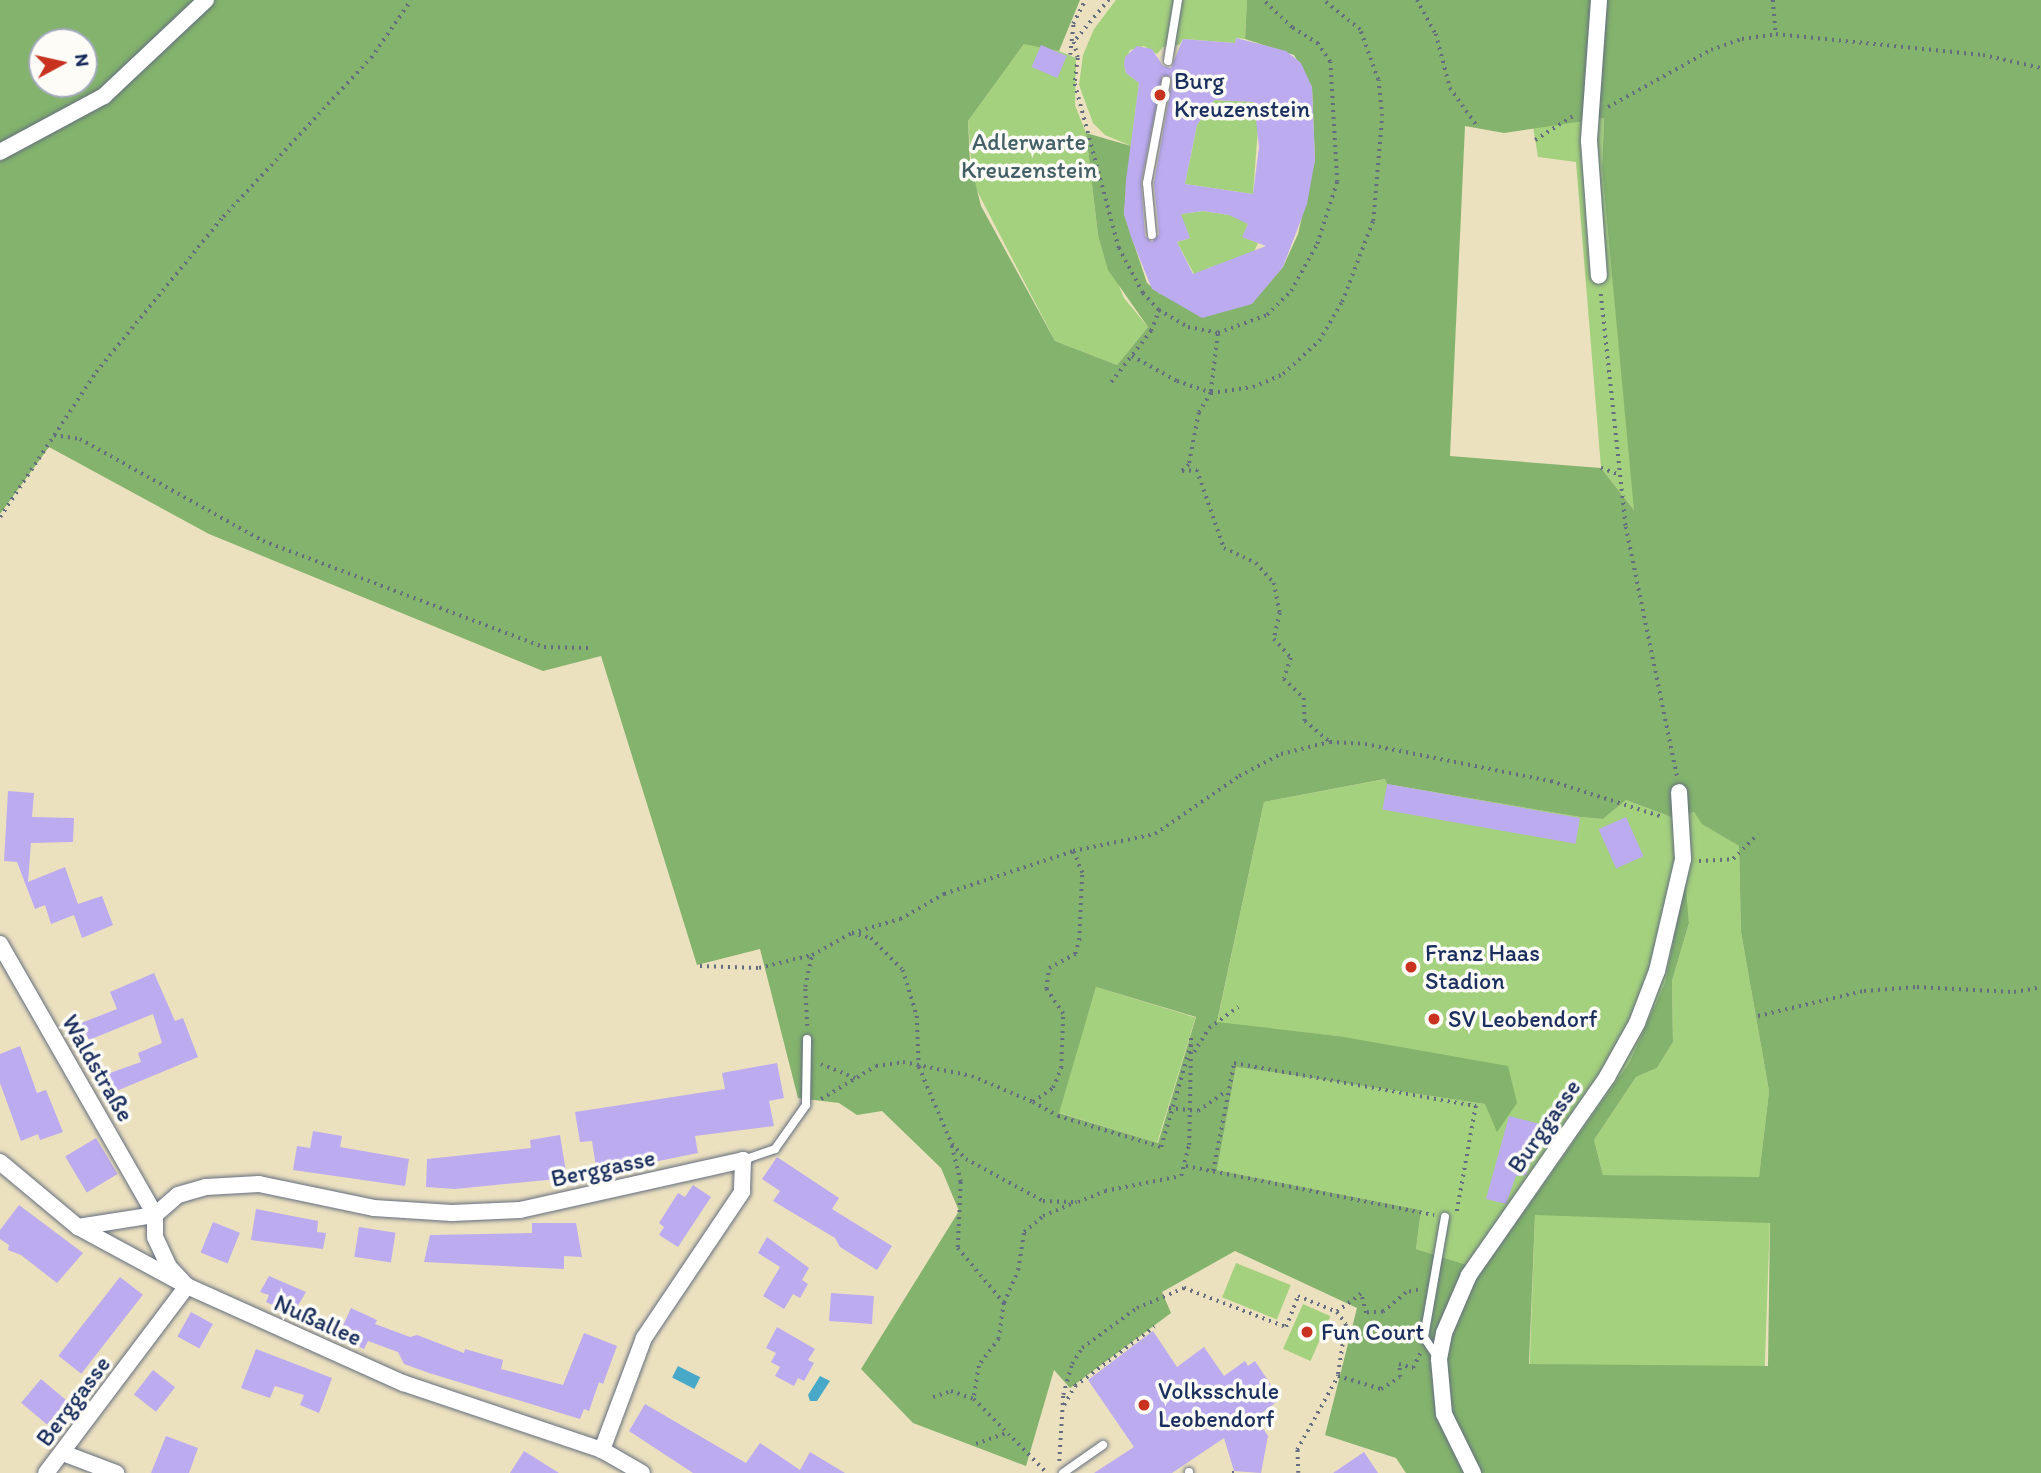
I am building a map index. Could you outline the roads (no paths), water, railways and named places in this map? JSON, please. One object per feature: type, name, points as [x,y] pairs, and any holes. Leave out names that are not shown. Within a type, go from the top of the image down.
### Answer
[{"type":"street","points":[[0,152],[104,96],[206,0]]},
{"type":"street","points":[[1599,0],[1591,168],[1600,276]]},
{"type":"street","name":"Burggasse","points":[[1473,1473],[1444,1414],[1439,1359],[1452,1308],[1469,1275],[1607,1077],[1637,1023],[1657,971],[1683,859],[1679,792]]},
{"type":"street","name":"Waldstraße","points":[[0,944],[155,1215]]},
{"type":"street","points":[[602,1450],[644,1338],[743,1192],[743,1160]]},
{"type":"street","name":"Berggasse","points":[[78,1227],[155,1215],[178,1195],[206,1187],[259,1184],[374,1208],[452,1213],[520,1210],[743,1160]]},
{"type":"street","name":"Nußallee","points":[[0,1163],[78,1227],[187,1286],[403,1383],[602,1450],[642,1473]]},
{"type":"street","points":[[155,1215],[155,1237],[169,1267],[187,1286]]},
{"type":"street","name":"Berggasse","points":[[46,1473],[187,1286]]},
{"type":"street","points":[[63,1453],[116,1473]]},
{"type":"lane","points":[[1168,61],[1178,0]]},
{"type":"lane","points":[[1152,235],[1147,183],[1166,81]]},
{"type":"lane","points":[[743,1160],[775,1149],[806,1105],[807,1039]]},
{"type":"lane","points":[[1439,1359],[1424,1337],[1445,1217]]},
{"type":"lane","points":[[1060,1473],[1103,1445]]},
{"type":"water","points":[[678,1366],[700,1377],[694,1389],[672,1378]]},
{"type":"water","points":[[820,1376],[830,1381],[817,1401],[810,1401],[808,1395]]},
{"type":"place","name":"Burg Kreuzenstein","points":[[1160,95]]},
{"type":"place","name":"Franz Haas Stadion","points":[[1411,967]]},
{"type":"place","name":"SV Leobendorf","points":[[1434,1019]]},
{"type":"place","name":"Fun Court","points":[[1307,1332]]},
{"type":"place","name":"Volksschule Leobendorf","points":[[1144,1405]]},
{"type":"park label","name":"Adlerwarte Kreuzenstein","points":[[1029,156]]}]
